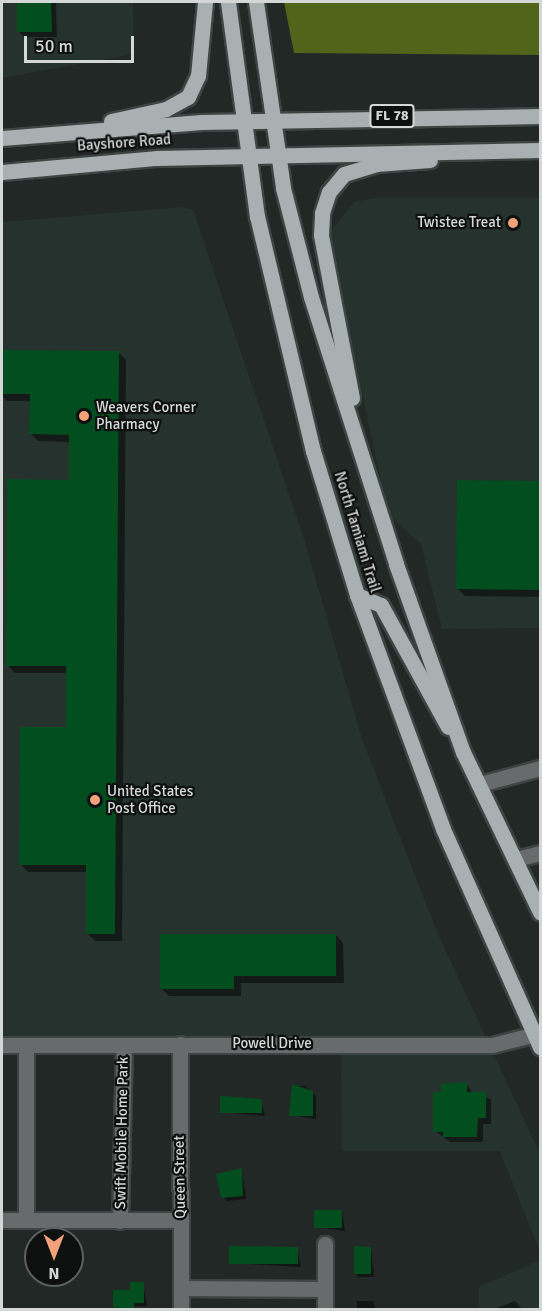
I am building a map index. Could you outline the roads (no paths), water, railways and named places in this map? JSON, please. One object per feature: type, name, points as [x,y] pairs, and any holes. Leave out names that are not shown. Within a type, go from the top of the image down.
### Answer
[{"type":"main road","points":[[52,133],[166,109],[188,97],[198,76],[205,2]]},
{"type":"main road","name":"North Tamiami Trail","points":[[228,2],[257,216],[313,451],[357,595],[443,829],[539,1038]]},
{"type":"main road","name":"North Tamiami Trail","points":[[256,2],[277,154],[302,264],[365,469],[463,753],[540,912]]},
{"type":"main road","name":"FL 78","points":[[244,121],[540,116]]},
{"type":"main road","name":"Bayshore Road","points":[[2,138],[244,121]]},
{"type":"main road","points":[[365,469],[321,235],[329,192],[344,174],[375,164],[504,150],[540,150]]},
{"type":"main road","name":"Bayshore Road","points":[[2,171],[249,154],[504,150]]},
{"type":"main road","points":[[357,595],[381,605],[463,753]]},
{"type":"street","points":[[480,784],[540,768]]},
{"type":"street","points":[[516,859],[540,852]]},
{"type":"street","name":"Powell Drive","points":[[2,1045],[492,1045],[539,1038]]},
{"type":"street","name":"Queen Street","points":[[180,1044],[181,1310]]},
{"type":"street","points":[[26,1045],[26,1220]]},
{"type":"street","name":"Swift Mobile Home Park","points":[[120,1221],[124,1045]]},
{"type":"street","name":"Swift Mobile Home Park","points":[[2,1220],[180,1220]]},
{"type":"street","points":[[325,1244],[325,1310]]},
{"type":"street","points":[[181,1288],[325,1288]]},
{"type":"place","name":"Twistee Treat","points":[[513,223]]},
{"type":"place","name":"Weavers Corner Pharmacy","points":[[84,416]]},
{"type":"place","name":"United States Post Office","points":[[95,800]]}]
